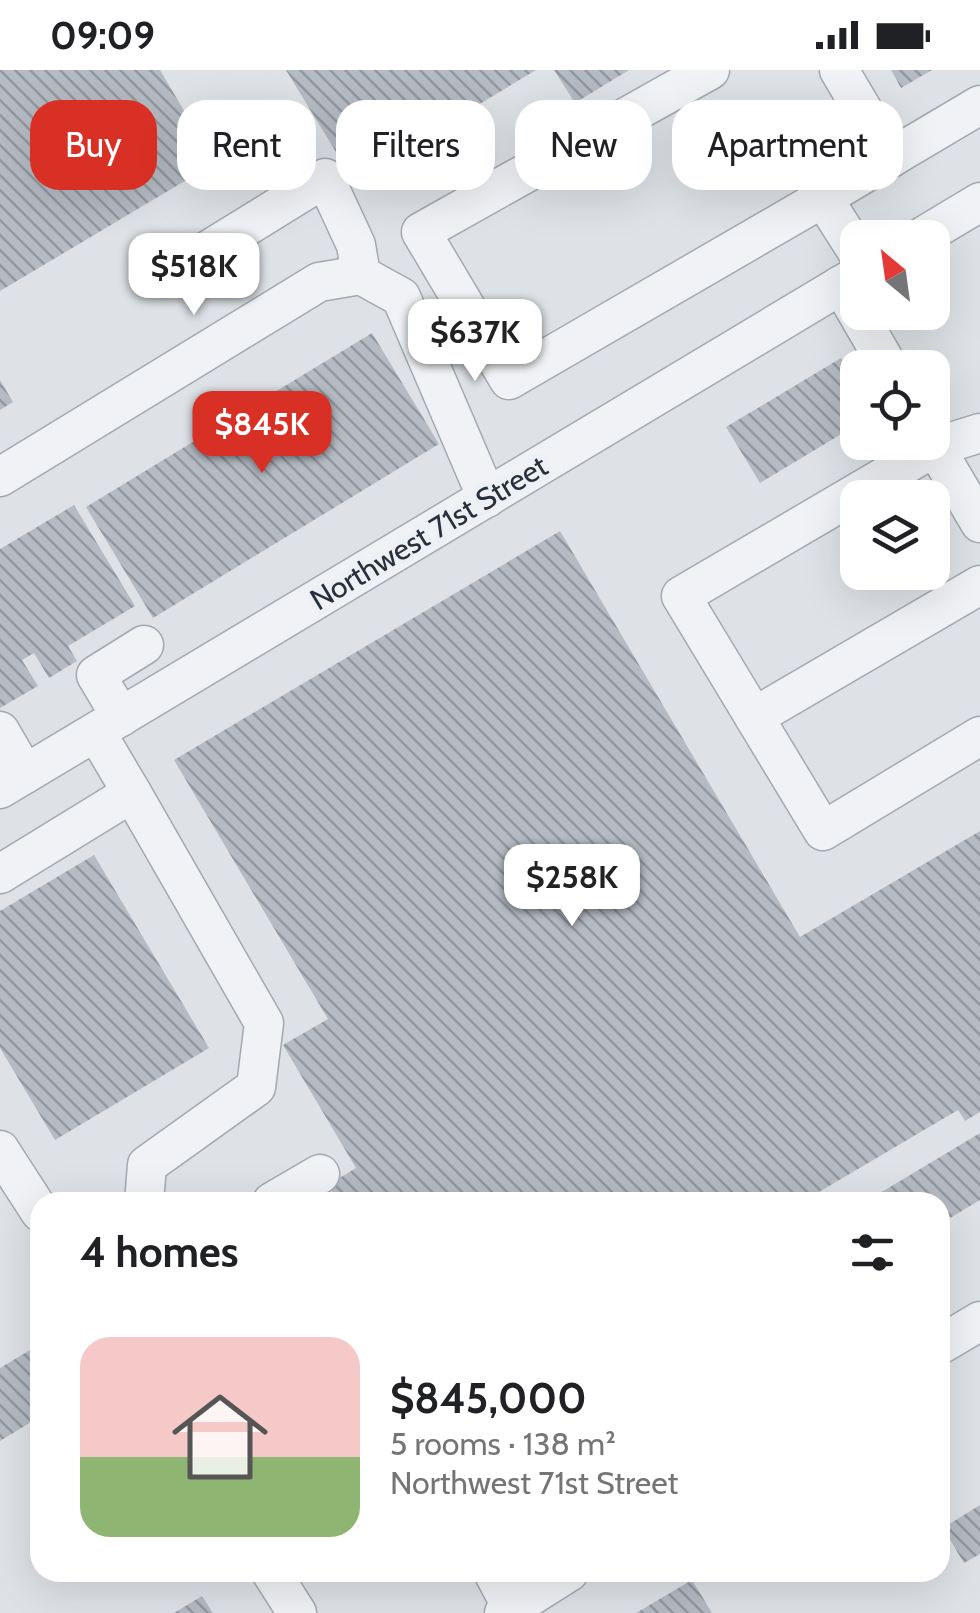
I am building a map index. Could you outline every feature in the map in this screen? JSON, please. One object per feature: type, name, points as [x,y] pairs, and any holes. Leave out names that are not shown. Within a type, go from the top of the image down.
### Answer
[{"type":"street","points":[[710,70],[421,232],[509,380],[837,190]]},
{"type":"street","points":[[839,70],[857,100]]},
{"type":"street","points":[[903,151],[980,105]]},
{"type":"street","points":[[189,262],[325,178],[356,245],[361,276]]},
{"type":"street","points":[[823,198],[840,241]]},
{"type":"street","points":[[950,220],[980,202]]},
{"type":"street","points":[[0,476],[319,282],[361,276],[401,297],[487,498]]},
{"type":"street","name":"Northwest 71st Street","points":[[13,782],[487,498],[840,278]]},
{"type":"street","points":[[950,441],[980,433]]},
{"type":"street","points":[[909,460],[681,596],[822,831],[980,736]]},
{"type":"street","points":[[943,460],[980,523]]},
{"type":"street","points":[[754,716],[980,585]]},
{"type":"street","points":[[144,645],[96,675],[108,724],[132,793],[264,1023],[256,1086],[147,1165],[145,1192]]},
{"type":"street","points":[[0,730],[13,782]]},
{"type":"street","points":[[0,874],[132,793]]},
{"type":"street","points":[[0,1150],[30,1196]]},
{"type":"street","points":[[289,1192],[320,1174]]},
{"type":"street","points":[[950,1340],[980,1321]]},
{"type":"street","points":[[278,1582],[297,1613]]},
{"type":"street","points":[[496,1582],[508,1611],[553,1582]]},
{"type":"building","points":[[0,70],[160,70],[178,100],[177,186],[0,291]]},
{"type":"building","points":[[286,70],[536,70],[486,100],[336,100],[336,152],[316,119],[316,100],[304,100]]},
{"type":"building","points":[[554,70],[629,70],[580,100],[573,100]]},
{"type":"building","points":[[891,70],[932,70],[901,88]]},
{"type":"building","points":[[372,333],[439,444],[153,618],[86,507]]},
{"type":"building","points":[[840,359],[840,435],[760,483],[726,427]]},
{"type":"building","points":[[0,380],[13,402],[0,410]]},
{"type":"building","points":[[74,505],[135,606],[68,646],[77,661],[49,678],[34,653],[22,660],[38,686],[0,708],[0,549]]},
{"type":"building","points":[[560,531],[800,937],[980,831],[980,1112],[965,1121],[958,1110],[819,1192],[332,1192],[328,1185],[356,1168],[283,1045],[328,1019],[174,760]]},
{"type":"building","points":[[94,855],[209,1048],[55,1140],[0,1048],[0,911]]},
{"type":"building","points":[[980,1133],[980,1200],[950,1218],[950,1192],[882,1192]]},
{"type":"building","points":[[30,1350],[30,1423],[0,1441],[0,1368]]},
{"type":"building","points":[[980,1505],[980,1554],[964,1563],[950,1540],[950,1524]]},
{"type":"building","points":[[693,1582],[712,1613],[636,1613]]},
{"type":"building","points":[[202,1596],[213,1613],[174,1613]]}]
